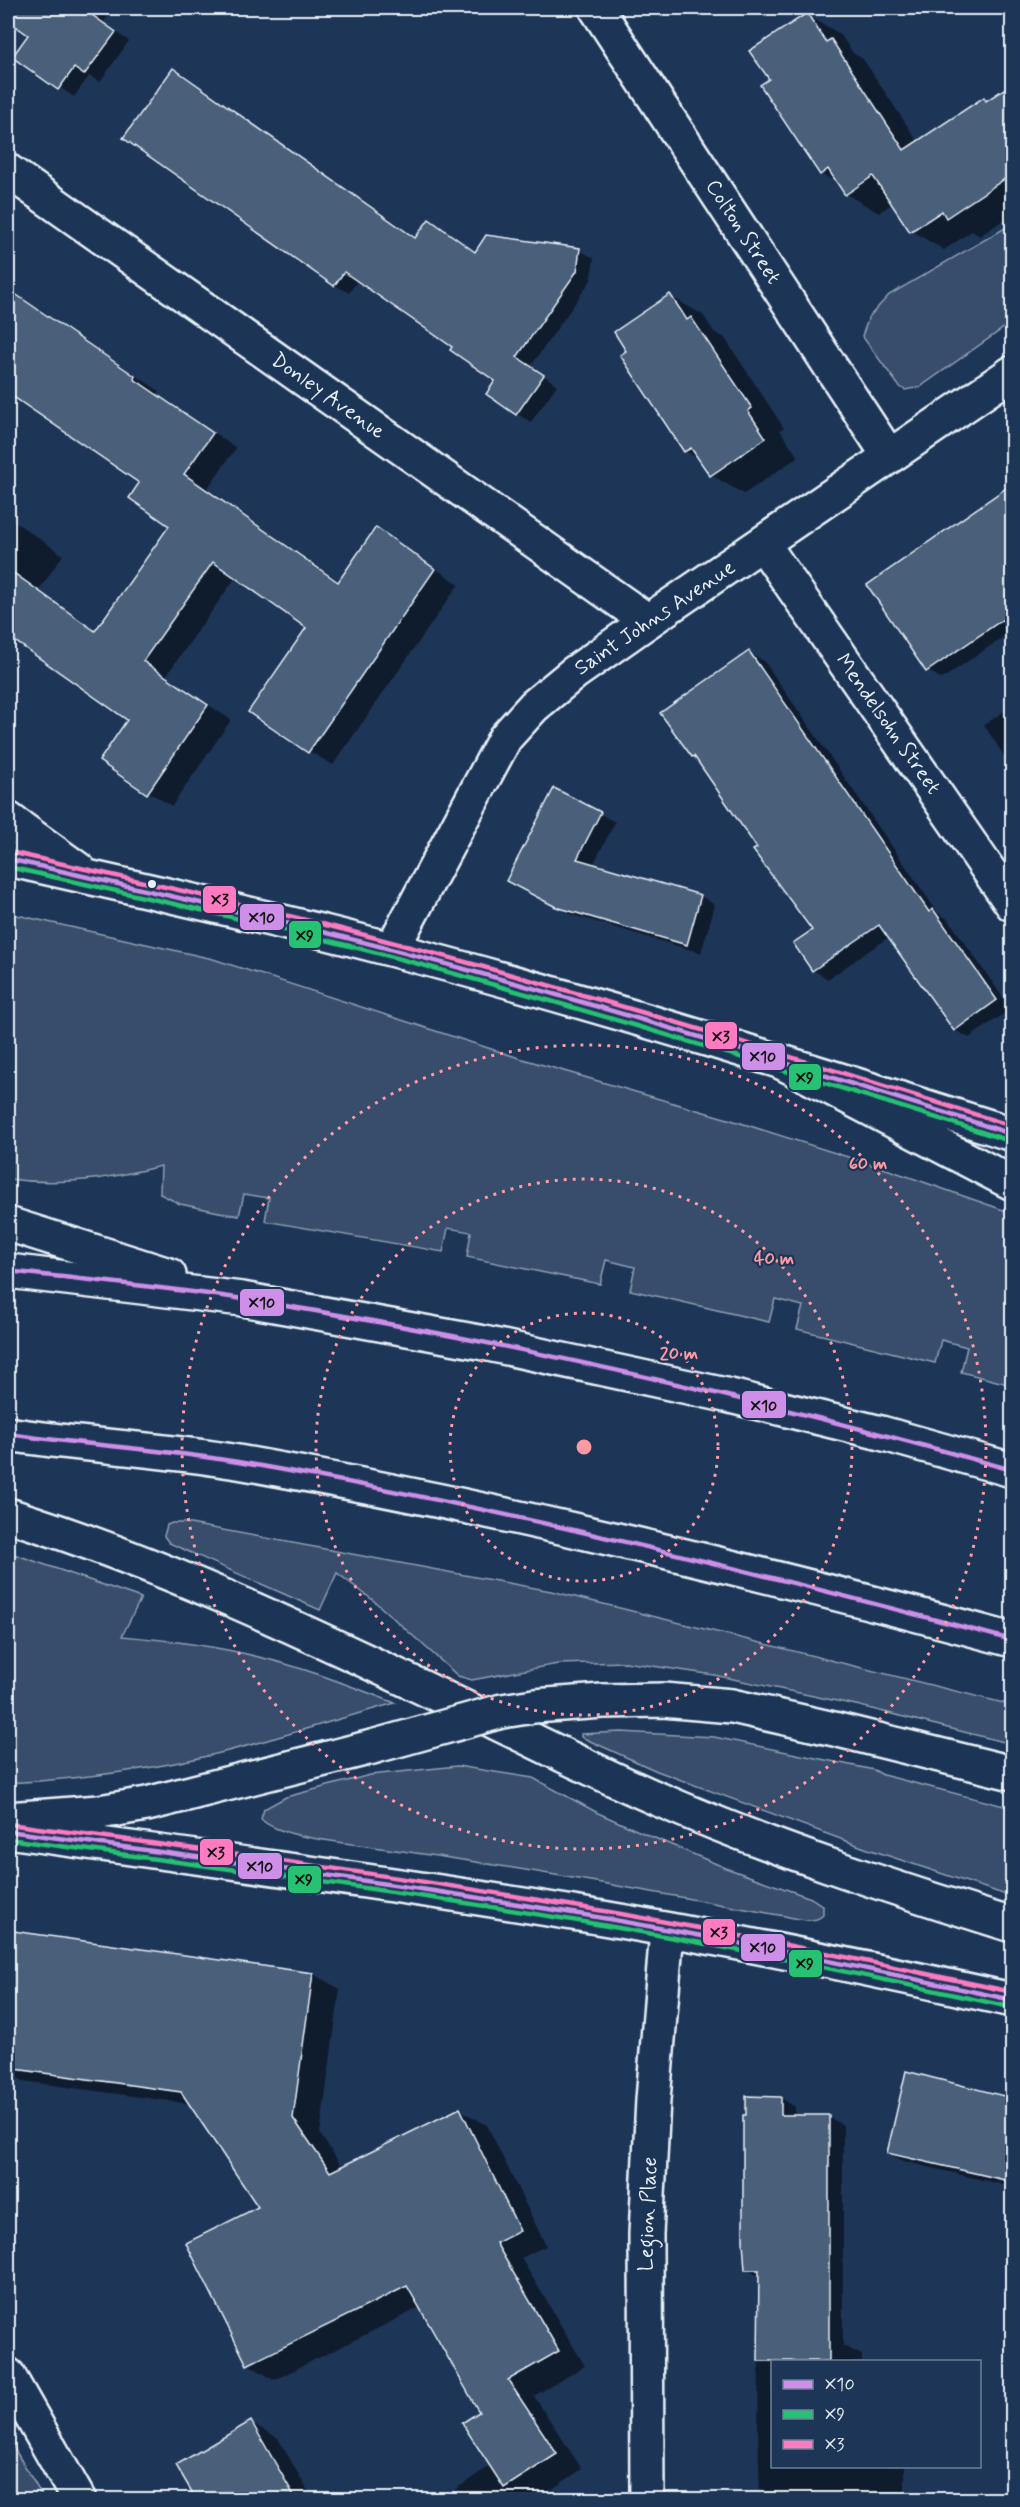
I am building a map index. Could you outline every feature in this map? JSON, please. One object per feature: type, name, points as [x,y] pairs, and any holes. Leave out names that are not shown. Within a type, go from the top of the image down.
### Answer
[{"type":"main road","name":"Colton Street","points":[[596,8],[890,456]]},
{"type":"main road","name":"Donley Avenue","points":[[8,171],[648,621]]},
{"type":"main road","name":"Saint Johns Avenue","points":[[392,949],[505,738],[542,699],[574,673],[648,621],[1012,373]]},
{"type":"main road","name":"Mendelsohn Street","points":[[763,544],[1012,904]]},
{"type":"main road","points":[[8,819],[91,878]]},
{"type":"main road","points":[[8,859],[247,913],[392,949],[554,994],[1012,1134]]},
{"type":"main road","points":[[781,1062],[1012,1183]]},
{"type":"main road","points":[[8,1224],[242,1299]]},
{"type":"main road","points":[[8,1271],[242,1299],[396,1325],[645,1377],[881,1433],[1012,1470]]},
{"type":"main road","points":[[8,1434],[235,1461],[425,1498],[765,1575],[1012,1640]]},
{"type":"main road","points":[[8,1515],[148,1563],[227,1597],[669,1804],[788,1851],[1012,1925]]},
{"type":"main road","points":[[8,1820],[99,1812],[147,1804],[502,1712],[534,1706],[603,1701],[663,1700],[732,1706],[1012,1773]]},
{"type":"main road","points":[[8,1831],[484,1899],[667,1930],[1012,2000]]},
{"type":"main road","name":"Legion Place","points":[[647,2499],[646,2234],[653,2100],[667,1930]]},
{"type":"main road","points":[[8,2376],[80,2499]]},
{"type":"shaded area","points":[[1012,224],[1012,322],[920,387],[905,390],[899,386],[862,336],[869,317],[889,295]]},
{"type":"shaded area","points":[[8,913],[213,959],[516,1057],[728,1119],[892,1171],[1012,1213],[1012,1385],[961,1372],[967,1347],[941,1340],[935,1363],[797,1329],[803,1306],[775,1299],[769,1322],[630,1290],[635,1267],[606,1260],[600,1284],[467,1257],[471,1232],[448,1228],[443,1252],[265,1221],[269,1198],[244,1194],[239,1216],[180,1204],[160,1194],[161,1166],[85,1180],[47,1182],[8,1179]]},
{"type":"shaded area","points":[[185,1523],[551,1591],[1012,1705],[1012,1744],[856,1705],[714,1675],[625,1662],[558,1664],[472,1680],[458,1676],[374,1601],[337,1573],[320,1610],[169,1543],[164,1536],[167,1525]]},
{"type":"shaded area","points":[[8,1552],[141,1598],[122,1636],[191,1644],[276,1661],[395,1703],[224,1752],[170,1764],[116,1773],[8,1783]]},
{"type":"shaded area","points":[[621,1732],[714,1737],[874,1770],[883,1775],[1012,1808],[1012,1897],[865,1848],[657,1771],[581,1737],[581,1734]]},
{"type":"shaded area","points":[[457,1766],[533,1778],[598,1813],[650,1836],[726,1868],[811,1898],[823,1906],[823,1915],[811,1920],[802,1920],[525,1870],[326,1840],[281,1830],[261,1819],[264,1809],[286,1797],[370,1775]]},
{"type":"shaded area","points":[[8,2438],[44,2499],[8,2499]]},
{"type":"building","points":[[8,8],[82,8],[116,32],[84,75],[74,68],[58,90],[12,57],[28,35],[8,21]]},
{"type":"building","points":[[807,13],[826,42],[831,39],[904,150],[984,97],[986,101],[1012,84],[1012,174],[946,218],[942,211],[910,232],[873,176],[845,195],[828,169],[820,175],[760,85],[769,79],[749,51]]},
{"type":"building","points":[[173,68],[415,238],[429,219],[475,252],[486,235],[580,248],[577,271],[517,357],[544,375],[516,415],[486,394],[495,381],[450,350],[452,347],[344,272],[334,286],[123,138]]},
{"type":"building","points":[[8,289],[135,376],[134,379],[213,433],[184,474],[338,582],[376,527],[435,569],[308,753],[248,712],[306,628],[213,562],[143,661],[208,705],[147,794],[99,761],[127,720],[8,636],[8,569],[95,631],[169,526],[129,498],[139,483],[8,393]]},
{"type":"building","points":[[670,294],[687,320],[691,317],[752,408],[748,411],[766,438],[710,476],[691,448],[684,452],[620,355],[626,351],[614,332]]},
{"type":"building","points":[[1012,484],[1012,613],[926,672],[867,585]]},
{"type":"building","points":[[749,651],[929,912],[933,909],[997,1000],[954,1031],[879,925],[812,971],[793,943],[812,930],[753,850],[757,848],[694,756],[692,757],[660,713]]},
{"type":"building","points":[[554,788],[601,812],[577,859],[701,895],[687,945],[556,907],[506,881]]},
{"type":"building","points":[[13,1931],[313,1973],[293,2118],[330,2172],[460,2108],[520,2231],[496,2243],[559,2351],[508,2380],[557,2454],[504,2488],[462,2423],[479,2412],[407,2286],[247,2365],[186,2243],[258,2207],[181,2092],[8,2068],[8,1972]]},
{"type":"building","points":[[906,2071],[1012,2098],[1012,2176],[1006,2175],[1005,2180],[887,2153]]},
{"type":"building","points":[[746,2096],[781,2097],[781,2115],[829,2115],[829,2360],[758,2361],[759,2270],[745,2270],[743,2241],[743,2115],[746,2115]]},
{"type":"building","points":[[251,2421],[296,2499],[196,2499],[176,2465]]},
{"type":"transit line","name":"X3","points":[[10,852],[201,895],[469,963],[703,1030],[1012,1126]]},
{"type":"transit line","name":"X10","points":[[8,859],[200,902],[468,970],[702,1038],[1012,1134]]},
{"type":"transit line","name":"X9","points":[[8,867],[294,932],[467,977],[701,1045],[1010,1141]]},
{"type":"transit line","name":"X10","points":[[8,1271],[243,1299],[534,1352],[822,1419],[1012,1470]]},
{"type":"transit line","name":"X10","points":[[8,1434],[238,1462],[433,1499],[627,1542],[1012,1640]]},
{"type":"transit line","name":"X3","points":[[9,1824],[370,1874],[640,1917],[1012,1992]]},
{"type":"transit line","name":"X10","points":[[8,1831],[369,1881],[585,1915],[799,1955],[1012,2000]]},
{"type":"transit line","name":"X9","points":[[8,1839],[224,1868],[584,1922],[798,1962],[1010,2007]]}]
